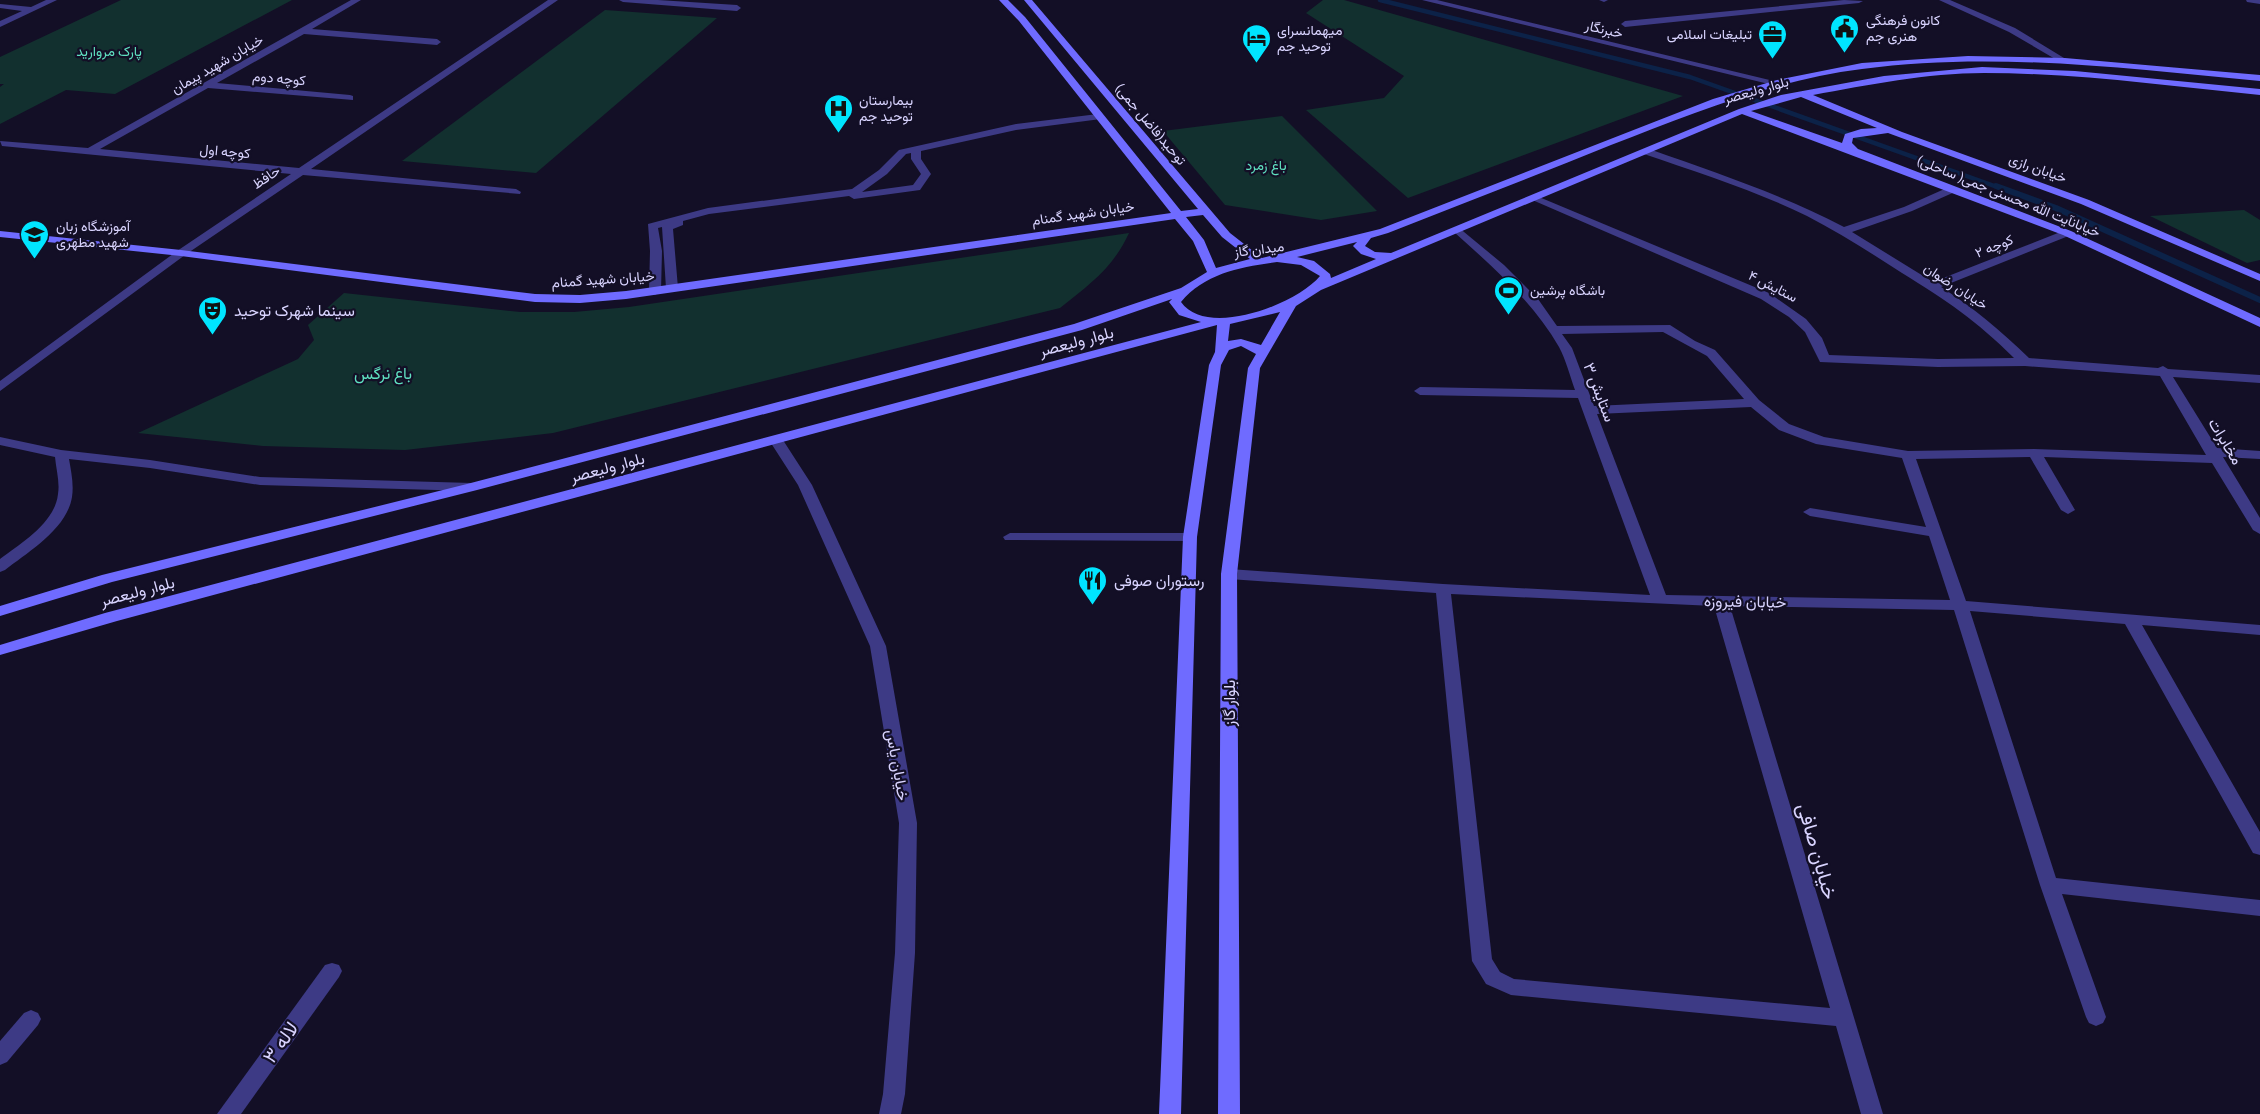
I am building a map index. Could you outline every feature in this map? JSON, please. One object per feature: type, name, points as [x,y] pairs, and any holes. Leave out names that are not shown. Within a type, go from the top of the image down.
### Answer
[{"type":"main road","points":[[1003,0],[1022,19],[1198,240],[1213,273]]},
{"type":"main road","name":"توحید(فاضل جمی)","points":[[1028,0],[1226,235],[1259,261]]},
{"type":"main road","name":"بلوار ولیعصر","points":[[1277,259],[1365,238],[1726,98],[1777,83],[1874,65],[1968,58],[2065,61],[2260,78]]},
{"type":"main road","name":"بلوار ولیعصر","points":[[1321,286],[1746,110],[1781,98],[1884,79],[1982,70],[2075,74],[2260,92]]},
{"type":"main road","points":[[2218,74],[2260,71]]},
{"type":"main road","points":[[1075,86],[1099,83]]},
{"type":"main road","name":"خیابان رازی","points":[[1802,94],[1899,134],[2085,202],[2260,278]]},
{"type":"main road","name":"خیابانآیت الله محسنی جمی( ساحلی)","points":[[1746,110],[2067,233],[2260,323]]},
{"type":"main road","points":[[1854,151],[1849,147],[1846,139],[1854,134],[1869,131],[1899,134]]},
{"type":"main road","name":"خیابان شهید گمنام","points":[[0,234],[535,298],[580,299],[655,291],[1206,211]]},
{"type":"main road","points":[[1365,238],[1359,246],[1364,252],[1377,256],[1399,255]]},
{"type":"main road","name":"میدان گاز","points":[[1182,291],[1213,273],[1259,261],[1277,259],[1300,260],[1317,266],[1326,276],[1321,286]]},
{"type":"main road","points":[[1182,291],[1175,302],[1182,312],[1200,319],[1224,320],[1271,311],[1291,304],[1321,286]]},
{"type":"main road","name":"بلوار ولیعصر","points":[[0,611],[107,578],[472,487],[1078,327],[1182,291]]},
{"type":"main road","name":"بلوار گاز","points":[[1229,1114],[1229,574],[1254,368],[1291,304]]},
{"type":"main road","points":[[1170,1114],[1190,537],[1215,365],[1221,352],[1224,320]]},
{"type":"main road","name":"بلوار ولیعصر","points":[[0,650],[111,617],[1224,320]]},
{"type":"main road","points":[[1221,352],[1228,345],[1245,343],[1259,348],[1262,353]]},
{"type":"street","points":[[0,24],[53,0]]},
{"type":"street","name":"خیابان شهید پیمان","points":[[90,151],[357,0]]},
{"type":"street","name":"حافظ","points":[[0,387],[181,254],[554,0]]},
{"type":"street","points":[[623,0],[737,8]]},
{"type":"street","name":"خبرنگار","points":[[1426,0],[1777,83]]},
{"type":"street","points":[[1452,7],[1460,0]]},
{"type":"street","points":[[1625,24],[1859,1],[1857,0]]},
{"type":"street","points":[[1943,0],[2012,30],[2065,61]]},
{"type":"street","points":[[2250,0],[2260,2]]},
{"type":"street","points":[[0,6],[34,9]]},
{"type":"street","points":[[302,31],[437,42]]},
{"type":"street","name":"کوچه دوم","points":[[206,86],[350,98]]},
{"type":"street","points":[[655,291],[657,251],[652,226],[708,211],[855,192],[883,172],[903,152],[1016,127],[1098,117]]},
{"type":"street","name":"کوچه اول","points":[[2,142],[516,192]]},
{"type":"street","points":[[672,288],[667,227],[691,219],[730,216],[916,188],[926,174],[916,159],[916,150]]},
{"type":"street","name":"خیابان رضوان","points":[[1648,152],[1731,181],[1809,213],[1843,231],[1965,308],[1993,330],[2025,362]]},
{"type":"street","points":[[1843,231],[1908,210],[1953,189]]},
{"type":"street","name":"ستایش ۴","points":[[1535,199],[1765,296],[1800,317],[1821,343],[1824,359],[1938,363],[2025,362]]},
{"type":"street","name":"ستایش ۳","points":[[1458,230],[1500,267],[1534,302],[1566,348],[1660,600]]},
{"type":"street","name":"کوچه ۲","points":[[1932,287],[2067,233]]},
{"type":"street","points":[[1553,330],[1666,328],[1691,344],[1711,353],[1754,403],[1784,427],[1821,441],[1908,455],[2034,453],[2260,455]]},
{"type":"street","points":[[2025,362],[2260,378]]},
{"type":"street","name":"مخابرات","points":[[2163,370],[2260,530]]},
{"type":"street","points":[[1420,391],[1582,394]]},
{"type":"street","points":[[1590,410],[1754,403]]},
{"type":"street","name":"خیابان یاس","points":[[776,440],[805,485],[878,646],[908,823],[905,953],[894,1094],[890,1114]]},
{"type":"street","points":[[0,441],[61,454],[260,480],[472,487]]},
{"type":"street","points":[[2034,453],[2068,510]]},
{"type":"street","points":[[0,567],[37,537],[60,512],[64,500],[65,483],[61,454]]},
{"type":"street","points":[[1908,455],[1960,605],[2049,885],[2096,1017]]},
{"type":"street","points":[[1810,512],[1935,533]]},
{"type":"street","points":[[1010,537],[1190,537]]},
{"type":"street","name":"خیابان فیروزه","points":[[1229,574],[1443,589],[1660,600],[1960,605],[2260,630]]},
{"type":"street","points":[[1443,589],[1482,961],[1493,978],[1511,987],[1844,1018]]},
{"type":"street","name":"خیابان صافی","points":[[1720,600],[1872,1114]]},
{"type":"street","points":[[2131,620],[2260,848]]},
{"type":"street","points":[[2049,885],[2260,908]]},
{"type":"street","name":"لاله ۳","points":[[228,1114],[332,971]]},
{"type":"street","points":[[0,1056],[31,1019]]},
{"type":"green space","name":"پارک مروارید","points":[[121,0],[292,0],[115,94],[66,90],[0,124],[0,87],[4,84],[0,84],[0,57]]},
{"type":"green space","points":[[1323,0],[1344,0],[1683,96],[1408,198],[1306,110],[1384,98],[1404,76],[1306,13]]},
{"type":"green space","points":[[605,10],[717,18],[536,173],[402,161]]},
{"type":"green space","name":"باغ زمرد","points":[[1282,116],[1377,211],[1321,220],[1225,205],[1163,131]]},
{"type":"green space","points":[[2244,210],[2260,220],[2260,260],[2247,263],[2150,216]]},
{"type":"green space","name":"باغ نرگس","points":[[1129,233],[1108,266],[1060,308],[553,433],[405,450],[263,446],[138,433],[298,359],[314,340],[308,325],[344,293],[520,312],[574,312],[629,307]]},
{"type":"waterway","points":[[1380,0],[1690,77],[2000,188]]},
{"type":"waterway","points":[[1996,186],[2056,208],[2260,300]]},
{"type":"place","name":"کانون فرهنگی هنری جم","points":[[1845,54]]},
{"type":"place","name":"تبلیغات اسلامی","points":[[1773,60]]},
{"type":"place","name":"میهمانسرای توحید جم","points":[[1256,64]]},
{"type":"place","name":"بیمارستان توحید جم","points":[[838,134]]},
{"type":"place","name":"آموزشگاه زبان شهید مطهری","points":[[35,260]]},
{"type":"place","name":"باشگاه پرشین","points":[[1509,316]]},
{"type":"place","name":"سینما شهرک توحید","points":[[213,336]]},
{"type":"place","name":"رستوران صوفی","points":[[1093,606]]}]
